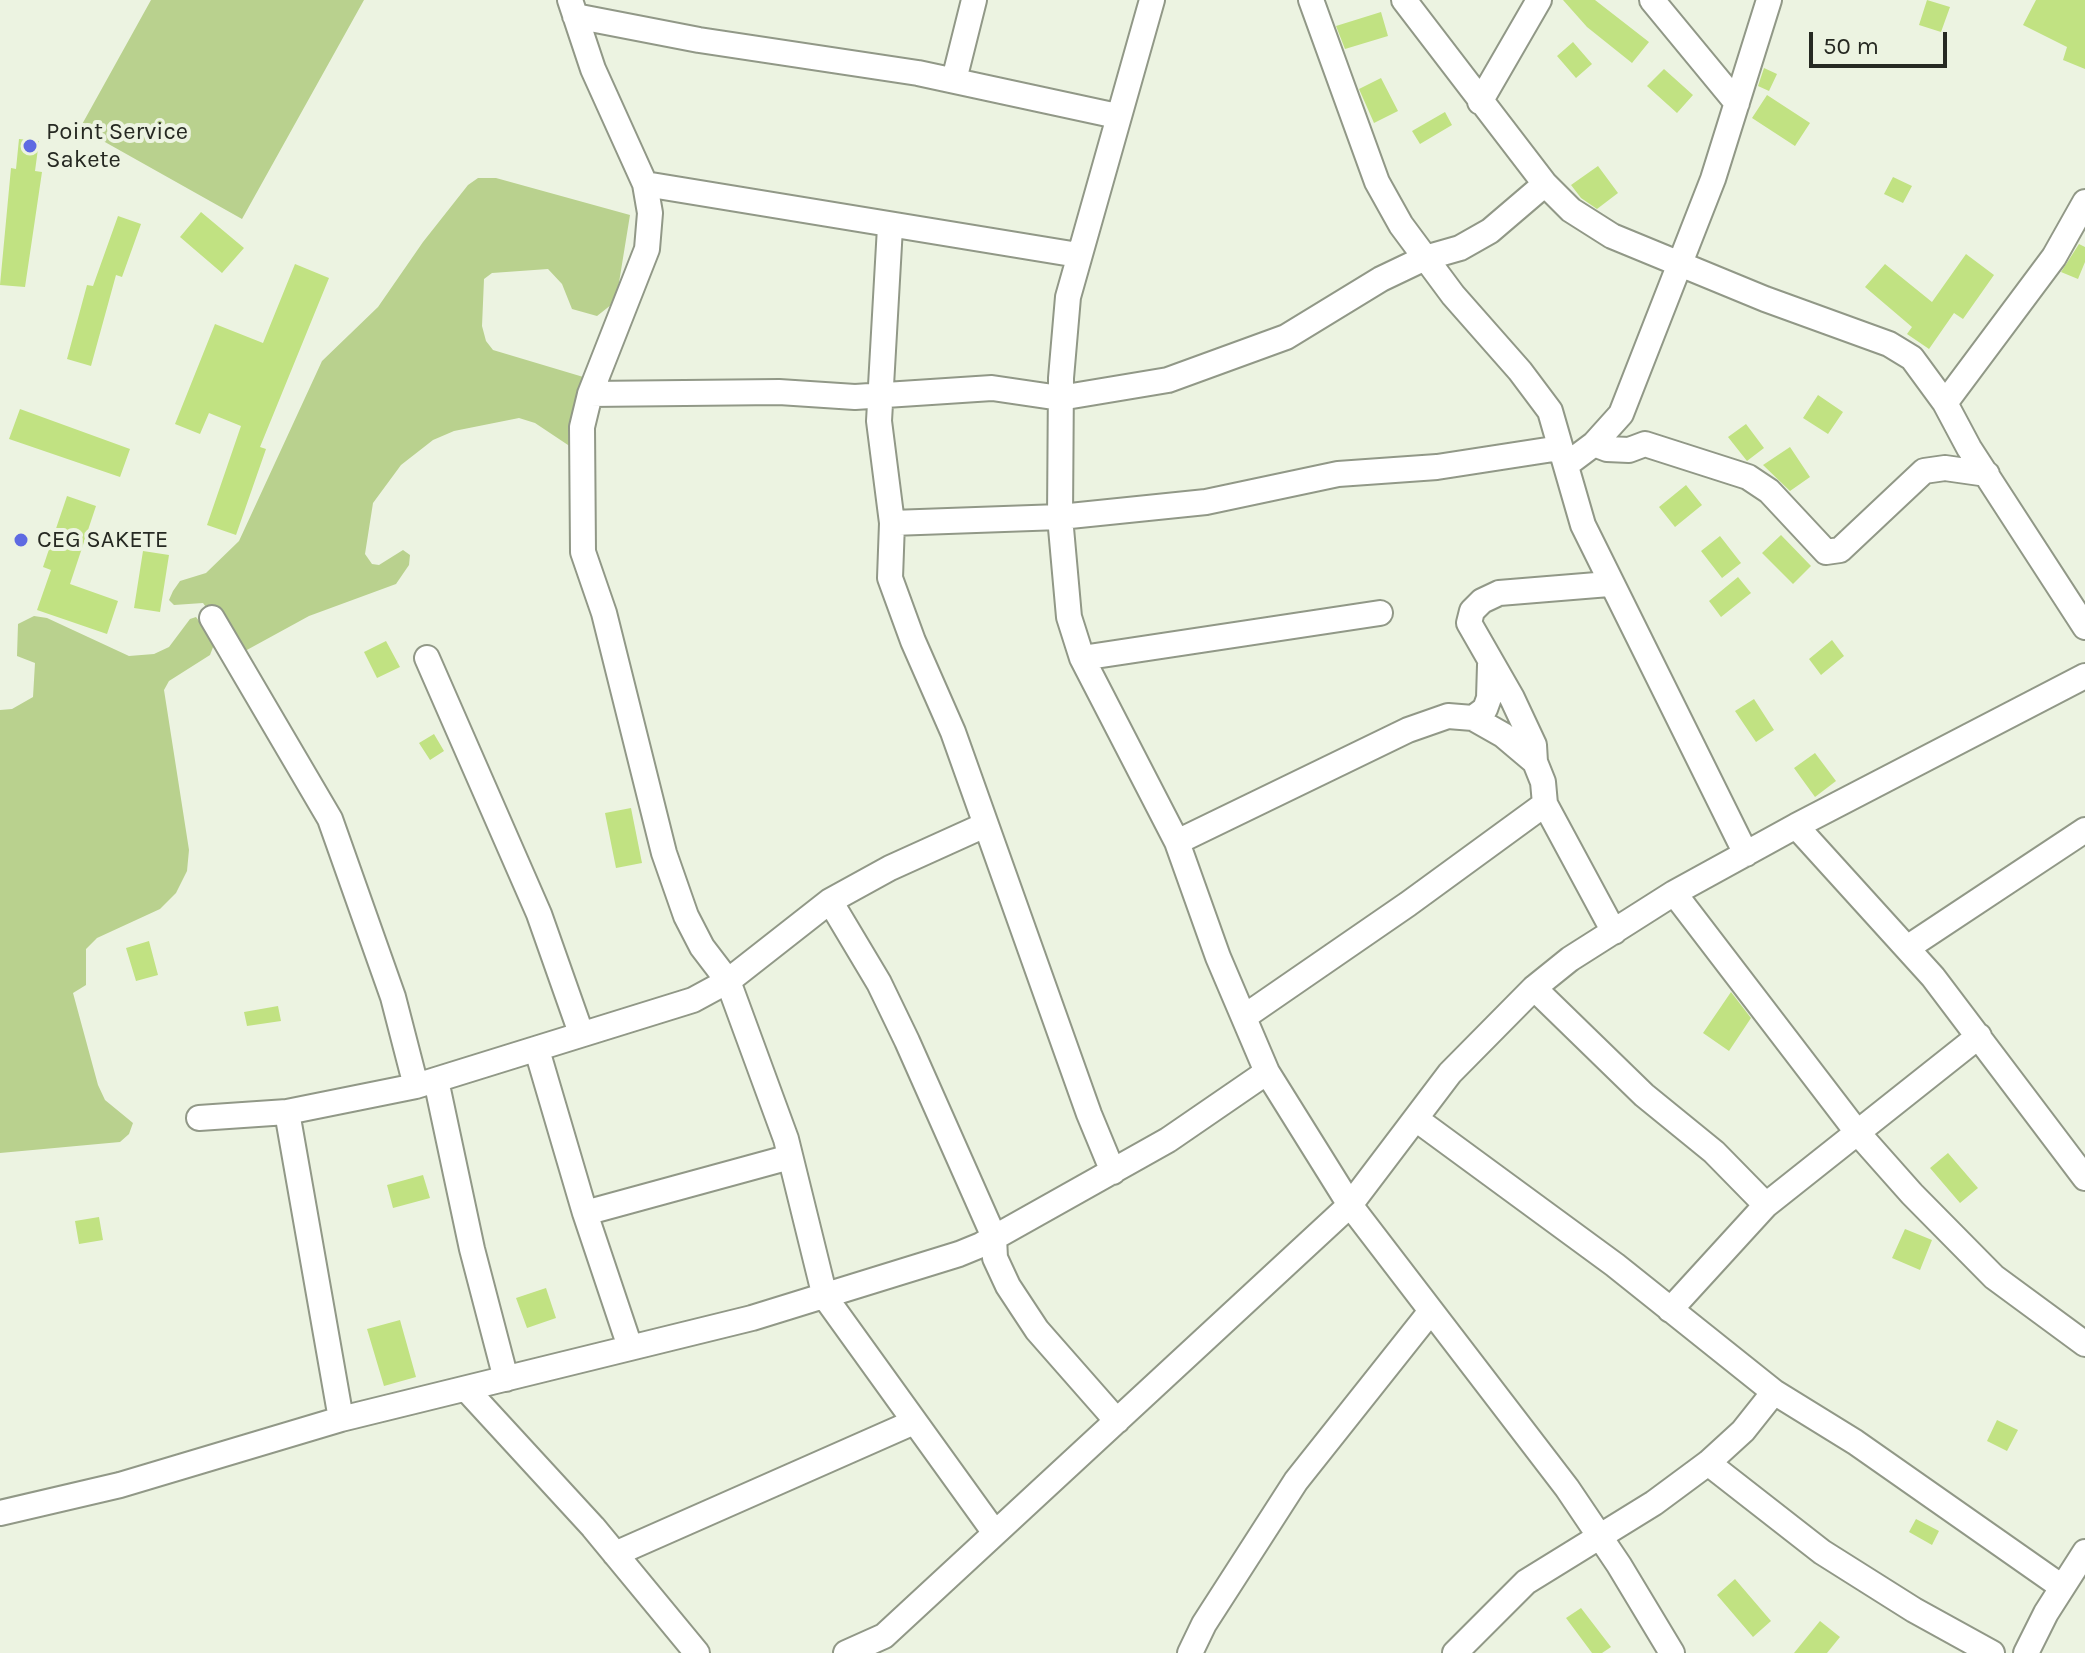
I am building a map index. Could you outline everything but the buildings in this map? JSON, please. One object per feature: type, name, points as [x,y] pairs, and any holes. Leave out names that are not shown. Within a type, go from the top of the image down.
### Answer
[{"type":"street","points":[[954,80],[974,0]]},
{"type":"street","points":[[1152,0],[1068,297],[1060,398],[1060,517],[1069,617],[1082,658],[1177,842],[1267,1072],[1350,1205],[1486,1379],[1601,1537],[1672,1653]]},
{"type":"street","points":[[1311,0],[1377,182],[1425,258],[1550,411],[1583,525],[1609,584],[1746,854]]},
{"type":"street","points":[[1404,0],[1545,184],[1571,210],[1612,236],[1765,299],[1889,344],[1912,358],[1945,403],[2085,627]]},
{"type":"street","points":[[1480,102],[1539,0]]},
{"type":"street","points":[[1652,0],[1737,103]]},
{"type":"street","points":[[892,523],[1060,517],[1206,502],[1338,474],[1563,456],[1594,444],[1621,414],[1664,309],[1679,262],[1713,179],[1769,0]]},
{"type":"street","points":[[573,8],[699,40],[954,80],[1117,116]]},
{"type":"street","points":[[573,8],[593,69],[645,184],[650,213],[647,249],[590,394],[582,427],[583,552],[604,613],[664,853],[686,916],[702,947],[728,981],[790,1157],[825,1297],[995,1533]]},
{"type":"street","points":[[645,184],[890,227],[1078,255]]},
{"type":"street","points":[[590,394],[779,392],[855,397],[992,388],[1060,398],[1168,380],[1286,337],[1381,279],[1425,258],[1460,248],[1490,231],[1545,184]]},
{"type":"street","points":[[1945,403],[2054,257],[2085,202]]},
{"type":"street","points":[[890,227],[879,394],[879,421],[892,523],[890,578],[913,641],[953,732],[1113,1172]]},
{"type":"street","points":[[1594,444],[1607,449],[1629,450],[1645,444],[1748,477],[1769,491],[1826,552],[1840,550],[1924,471],[1945,468],[1987,474]]},
{"type":"street","points":[[1609,584],[1499,593],[1482,601],[1472,611],[1469,623],[1490,665],[1512,698],[1534,745],[1545,804],[1614,932]]},
{"type":"street","points":[[1082,658],[1380,613]]},
{"type":"street","points":[[212,618],[330,819],[426,1083],[506,1379]]},
{"type":"street","points":[[427,658],[539,914],[581,1033]]},
{"type":"street","points":[[1473,718],[1485,709],[1489,698],[1490,665]]},
{"type":"street","points":[[846,1653],[884,1636],[1350,1205],[1450,1073],[1534,988],[1570,959],[1674,893],[2085,676]]},
{"type":"street","points":[[1177,842],[1408,730],[1448,716],[1473,718],[1503,735],[1535,762]]},
{"type":"street","points":[[1244,1017],[1408,904],[1545,804]]},
{"type":"street","points":[[199,1118],[287,1112],[426,1083],[693,1000],[728,981],[830,901],[890,868],[985,825]]},
{"type":"street","points":[[1796,826],[1907,948],[1979,1036],[2085,1178]]},
{"type":"street","points":[[1907,948],[2085,830]]},
{"type":"street","points":[[1674,893],[1857,1132],[1994,1277],[2085,1344]]},
{"type":"street","points":[[830,901],[879,983],[994,1237],[995,1258],[1008,1286],[1037,1330],[1117,1421]]},
{"type":"street","points":[[1534,988],[1644,1095],[1714,1152],[1766,1205]]},
{"type":"street","points":[[1670,1310],[1766,1205],[1979,1036]]},
{"type":"street","points":[[537,1050],[585,1213],[630,1347]]},
{"type":"street","points":[[0,1513],[120,1485],[341,1419],[467,1390],[825,1297],[959,1254],[1168,1140],[1267,1072]]},
{"type":"street","points":[[287,1112],[341,1419]]},
{"type":"street","points":[[1416,1119],[1603,1256],[1774,1392],[1905,1476],[2062,1587]]},
{"type":"street","points":[[585,1213],[790,1157]]},
{"type":"street","points":[[1190,1653],[1204,1624],[1296,1481],[1431,1311]]},
{"type":"street","points":[[467,1390],[615,1554],[697,1653]]},
{"type":"street","points":[[1455,1653],[1526,1582],[1601,1537],[1708,1463],[1743,1431],[1774,1392]]},
{"type":"street","points":[[615,1554],[914,1422]]},
{"type":"street","points":[[1708,1463],[1822,1552],[1914,1610],[1992,1653]]},
{"type":"street","points":[[2026,1653],[2085,1552]]},
{"type":"green space","points":[[151,0],[364,0],[242,219],[80,128]]},
{"type":"green space","points":[[478,178],[496,178],[630,215],[616,301],[597,316],[572,309],[562,284],[548,269],[492,273],[484,279],[482,326],[486,341],[493,350],[590,379],[571,447],[535,423],[519,418],[454,431],[433,440],[401,465],[373,503],[365,554],[372,564],[379,565],[403,550],[410,555],[409,565],[396,584],[309,616],[245,651],[230,640],[203,603],[174,605],[169,600],[173,591],[180,581],[206,573],[239,541],[322,361],[378,307],[423,242],[468,185]]},
{"type":"green space","points":[[34,616],[47,618],[129,656],[154,654],[169,647],[190,619],[196,617],[215,642],[210,655],[169,681],[164,690],[189,850],[187,871],[176,893],[160,909],[97,938],[86,949],[86,985],[73,993],[98,1085],[105,1100],[133,1123],[129,1134],[120,1142],[0,1153],[0,710],[12,709],[33,697],[35,663],[17,656],[18,624]]},
{"type":"place","name":"Point Service Sakete","points":[[30,146]]},
{"type":"place","name":"CEG SAKETE","points":[[21,540]]}]
